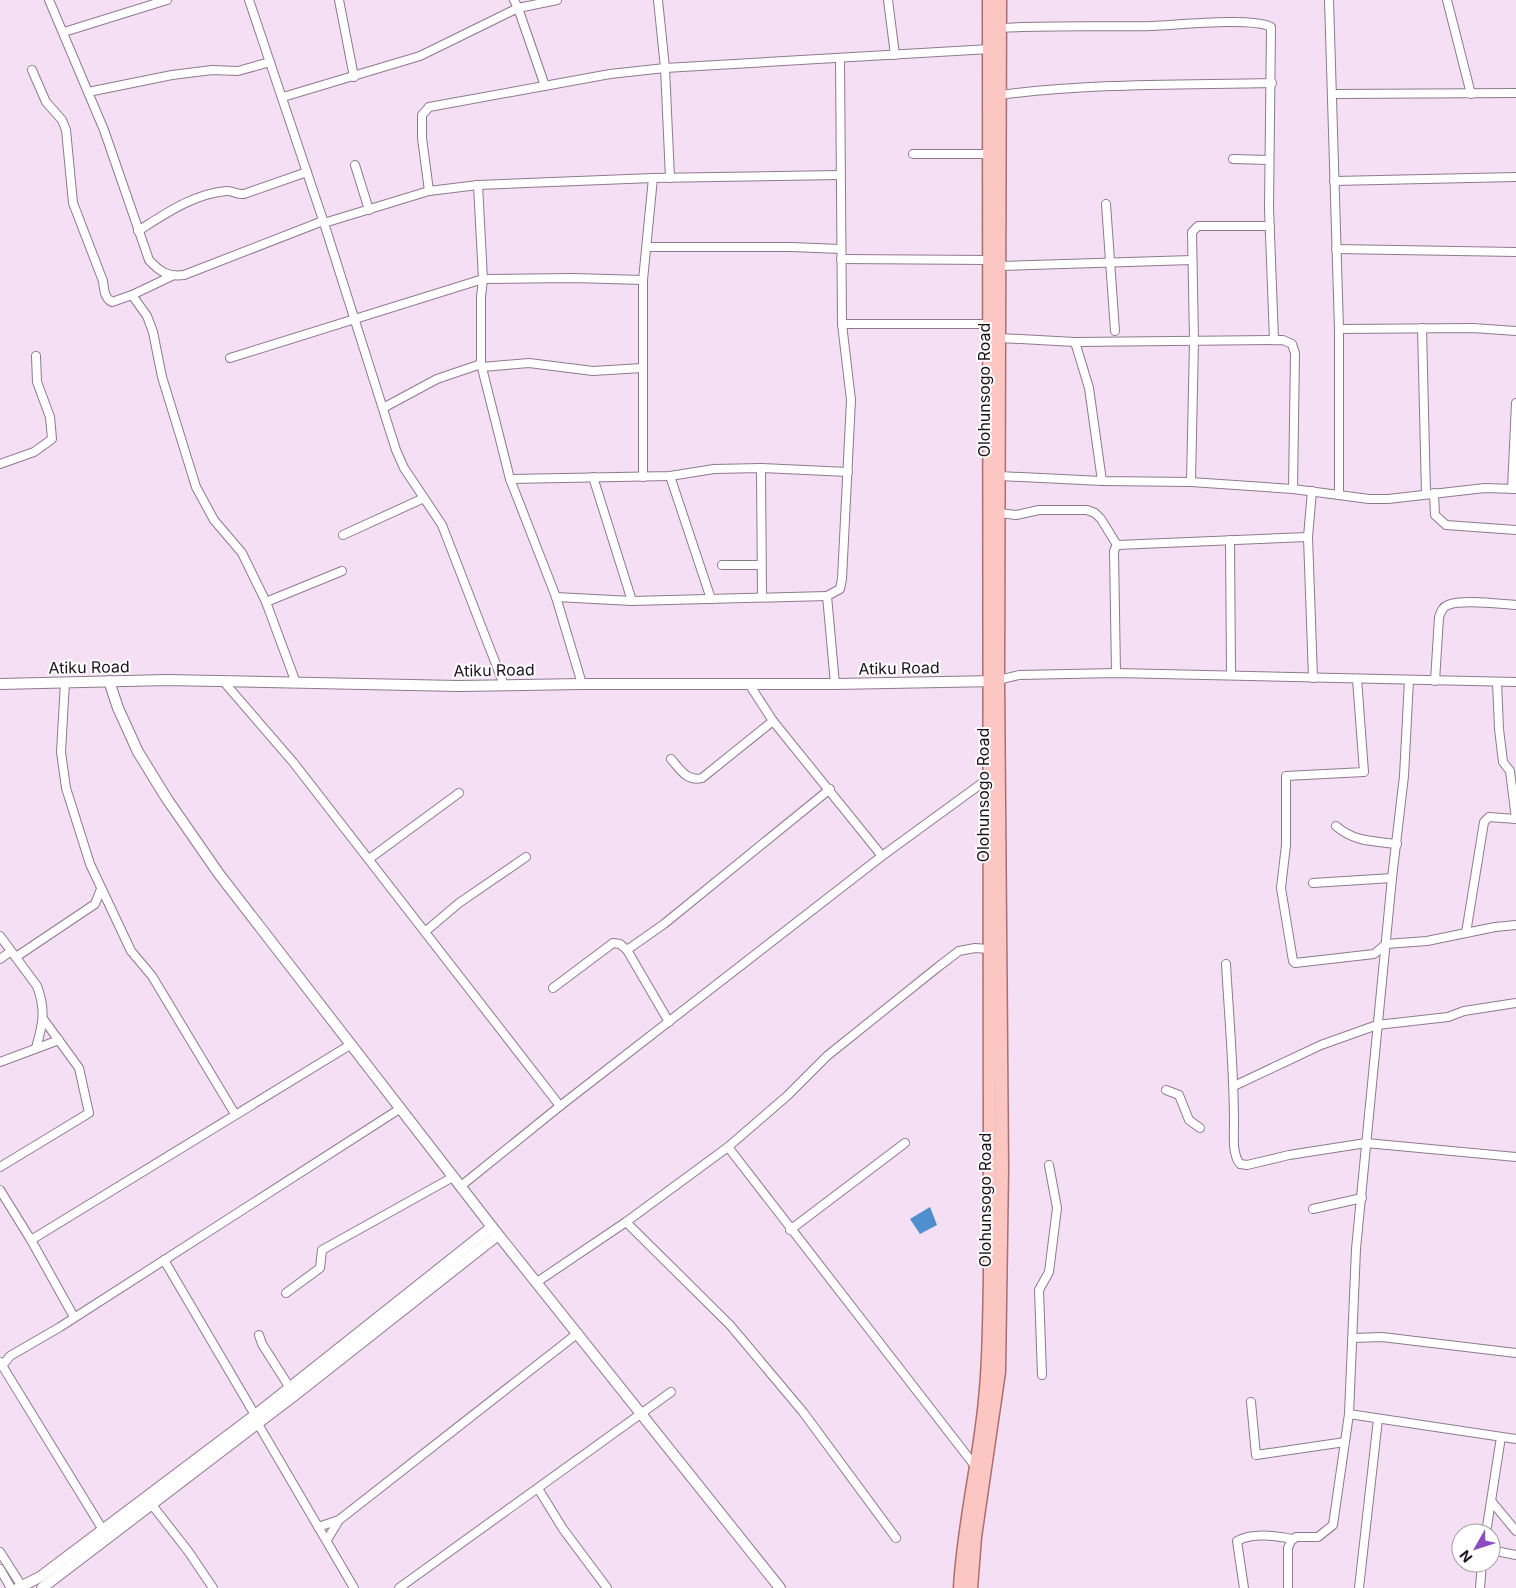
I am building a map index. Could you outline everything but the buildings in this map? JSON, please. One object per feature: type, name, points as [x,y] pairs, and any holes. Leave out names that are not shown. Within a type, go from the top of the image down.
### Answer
[{"type":"main road","name":"Olohunsogo Road","points":[[971,1588],[972,1554],[1000,1372],[995,1278],[989,949],[989,778],[1000,476],[1000,338],[989,154],[989,0]]},
{"type":"main road","name":"Olohunsogo Road","points":[[960,1588],[964,1537],[982,1427],[988,1371],[1002,1168],[993,681],[990,324],[995,263],[1000,0]]},
{"type":"street","points":[[49,0],[104,130],[149,260],[164,273],[172,276]]},
{"type":"street","points":[[64,32],[166,0]]},
{"type":"street","points":[[249,0],[283,97],[404,468],[442,525],[504,685]]},
{"type":"street","points":[[339,0],[354,77]]},
{"type":"street","points":[[514,0],[545,86]]},
{"type":"street","points":[[283,97],[420,56],[518,8],[556,0]]},
{"type":"street","points":[[658,0],[665,68],[670,178]]},
{"type":"street","points":[[888,0],[895,55]]},
{"type":"street","points":[[1329,0],[1339,329],[1339,494]]},
{"type":"street","points":[[1447,0],[1472,94]]},
{"type":"street","points":[[1000,28],[1054,25],[1105,27],[1264,23],[1271,27],[1272,84],[1269,160],[1274,340]]},
{"type":"street","points":[[429,191],[422,138],[422,115],[424,110],[438,105],[610,74],[665,68],[990,49]]},
{"type":"street","points":[[556,597],[632,601],[827,596],[840,589],[851,400],[842,324],[840,58]]},
{"type":"street","points":[[88,92],[172,75],[212,70],[238,71],[270,62]]},
{"type":"street","points":[[32,70],[46,102],[62,120],[66,130],[73,203],[108,300],[117,301],[172,276],[184,275],[324,222],[429,191],[478,186],[653,178],[840,175]]},
{"type":"street","points":[[999,95],[1049,88],[1272,84]]},
{"type":"street","points":[[1333,94],[1516,93]]},
{"type":"street","points":[[913,154],[989,154]]},
{"type":"street","points":[[1233,159],[1269,160]]},
{"type":"street","points":[[354,165],[369,210]]},
{"type":"street","points":[[138,231],[182,203],[227,190],[238,195],[244,194],[307,172]]},
{"type":"street","points":[[1334,181],[1516,177]]},
{"type":"street","points":[[643,476],[643,280],[653,178]]},
{"type":"street","points":[[478,186],[484,279],[481,297],[482,366],[510,479],[556,597],[582,684]]},
{"type":"street","points":[[1106,204],[1115,331]]},
{"type":"street","points":[[1190,482],[1194,340],[1192,232],[1198,226],[1270,226]]},
{"type":"street","points":[[647,247],[841,249]]},
{"type":"street","points":[[1336,249],[1516,252]]},
{"type":"street","points":[[841,259],[1077,265],[1110,262],[1192,260]]},
{"type":"street","points":[[230,358],[484,279],[573,278],[643,280]]},
{"type":"street","points":[[132,295],[143,309],[153,332],[162,377],[196,487],[214,520],[242,553],[266,602],[296,683]]},
{"type":"street","points":[[842,324],[990,324]]},
{"type":"street","points":[[1339,329],[1422,328],[1516,331]]},
{"type":"street","points":[[1422,328],[1430,494],[1435,515],[1446,525],[1516,530]]},
{"type":"street","points":[[1000,338],[1075,342],[1283,340],[1292,344],[1294,353],[1293,489]]},
{"type":"street","points":[[1075,342],[1090,388],[1102,481]]},
{"type":"street","points":[[0,464],[34,452],[52,440],[50,417],[37,382],[36,356]]},
{"type":"street","points":[[383,408],[437,379],[482,366],[529,363],[593,371],[642,368]]},
{"type":"street","points":[[1000,476],[1102,481],[1190,482],[1293,489],[1368,499],[1485,488],[1514,489],[1516,403]]},
{"type":"street","points":[[510,479],[670,476],[714,469],[761,468],[848,472]]},
{"type":"street","points":[[761,468],[762,597]]},
{"type":"street","points":[[670,476],[712,599]]},
{"type":"street","points":[[592,477],[632,601]]},
{"type":"street","points":[[1312,491],[1308,537],[1313,678]]},
{"type":"street","points":[[343,535],[424,498]]},
{"type":"street","points":[[999,513],[1016,515],[1040,510],[1087,510],[1095,513],[1101,519],[1116,545],[1114,551],[1116,673]]},
{"type":"street","points":[[1116,545],[1308,537]]},
{"type":"street","points":[[1230,540],[1231,675]]},
{"type":"street","points":[[722,566],[761,565]]},
{"type":"street","points":[[266,602],[342,571]]},
{"type":"street","points":[[827,596],[835,684]]},
{"type":"street","points":[[1435,681],[1439,617],[1443,608],[1449,604],[1459,603],[1516,605]]},
{"type":"street","points":[[993,681],[1019,675],[1116,673],[1516,682]]},
{"type":"street","points":[[1357,679],[1364,772],[1286,776],[1286,845],[1281,888],[1288,938],[1295,964],[1374,954],[1386,944],[1426,941],[1516,925]]},
{"type":"street","points":[[1244,1588],[1237,1541],[1273,1535],[1293,1539],[1318,1536],[1333,1526],[1349,1414],[1354,1338],[1356,1249],[1377,1025],[1404,776],[1409,680]]},
{"type":"street","points":[[109,681],[118,708],[138,752],[167,799],[219,874],[350,1046],[401,1108],[495,1231],[780,1588]]},
{"type":"street","name":"Atiku Road","points":[[0,684],[109,681],[463,686],[835,684],[993,681]]},
{"type":"street","points":[[64,682],[61,752],[66,788],[90,864],[131,951],[152,976],[235,1114]]},
{"type":"street","points":[[224,682],[293,762],[560,1106]]},
{"type":"street","points":[[1466,933],[1484,822],[1489,817],[1516,819],[1510,771],[1504,762],[1498,729],[1497,682]]},
{"type":"street","points":[[748,684],[773,721],[830,789],[882,856]]},
{"type":"street","points":[[671,758],[687,777],[695,780],[702,778],[773,721]]},
{"type":"street","points":[[461,1186],[560,1106],[882,856],[989,778]]},
{"type":"street","points":[[627,950],[664,924],[830,789]]},
{"type":"street","points":[[369,859],[459,793]]},
{"type":"street","points":[[1336,826],[1350,836],[1362,840],[1396,844]]},
{"type":"street","points":[[426,931],[459,903],[526,857]]},
{"type":"street","points":[[1314,883],[1392,878]]},
{"type":"street","points":[[0,959],[13,955],[95,904],[101,889]]},
{"type":"street","points":[[95,904],[112,909]]},
{"type":"street","points":[[0,936],[36,986],[44,1020],[79,1068],[89,1113],[0,1168]]},
{"type":"street","points":[[553,988],[613,943],[620,944],[627,950],[670,1022]]},
{"type":"street","points":[[537,1282],[626,1222],[728,1147],[788,1096],[827,1056],[938,966],[959,951],[975,948],[989,949]]},
{"type":"street","points":[[1226,964],[1234,1086],[1234,1141],[1236,1159],[1240,1164],[1247,1165],[1289,1155],[1366,1143],[1516,1157]]},
{"type":"street","points":[[1234,1086],[1321,1045],[1377,1025],[1448,1016],[1464,1011],[1516,1003]]},
{"type":"street","points":[[36,1048],[44,1020]]},
{"type":"street","points":[[0,1062],[59,1040]]},
{"type":"street","points":[[31,1240],[235,1114],[350,1046]]},
{"type":"street","points":[[1166,1090],[1179,1095],[1189,1120],[1200,1128]]},
{"type":"street","points":[[103,1530],[1,1364],[10,1356],[401,1108]]},
{"type":"street","points":[[790,1230],[905,1143]]},
{"type":"street","points":[[728,1147],[790,1230],[975,1466]]},
{"type":"street","points":[[1042,1375],[1039,1290],[1049,1272],[1056,1208],[1049,1165]]},
{"type":"street","points":[[286,1292],[320,1268],[322,1250],[453,1177]]},
{"type":"street","points":[[0,1190],[31,1240],[74,1317]]},
{"type":"street","points":[[1313,1209],[1362,1198]]},
{"type":"street","points":[[626,1222],[730,1325],[802,1412],[896,1538]]},
{"type":"street","points":[[257,1420],[290,1388],[495,1231]]},
{"type":"street","points":[[42,1588],[149,1501],[257,1420],[495,1231]]},
{"type":"street","points":[[164,1260],[354,1588]]},
{"type":"street","points":[[327,1540],[340,1520],[578,1333]]},
{"type":"street","points":[[259,1335],[262,1344],[290,1388]]},
{"type":"street","points":[[1354,1338],[1382,1337],[1516,1353]]},
{"type":"street","points":[[0,1354],[10,1356]]},
{"type":"street","points":[[399,1588],[538,1490],[671,1392]]},
{"type":"street","points":[[1251,1402],[1256,1455],[1345,1442]]},
{"type":"street","points":[[1349,1414],[1516,1439]]},
{"type":"street","points":[[1359,1588],[1378,1419]]},
{"type":"street","points":[[1488,1523],[1501,1437]]},
{"type":"street","points":[[538,1490],[563,1529],[607,1588]]},
{"type":"street","points":[[18,1587],[40,1577],[103,1530],[149,1501]]},
{"type":"street","points":[[149,1501],[213,1588]]},
{"type":"street","points":[[1492,1502],[1516,1531]]},
{"type":"street","points":[[318,1527],[340,1520]]},
{"type":"street","points":[[1288,1588],[1288,1548],[1293,1539]]},
{"type":"street","points":[[0,1552],[18,1587]]},
{"type":"street","points":[[1501,1552],[1516,1555]]},
{"type":"street","points":[[0,1569],[18,1587]]},
{"type":"street","points":[[1480,1588],[1481,1573]]},
{"type":"water","points":[[930,1207],[937,1225],[920,1234],[910,1219]]}]
